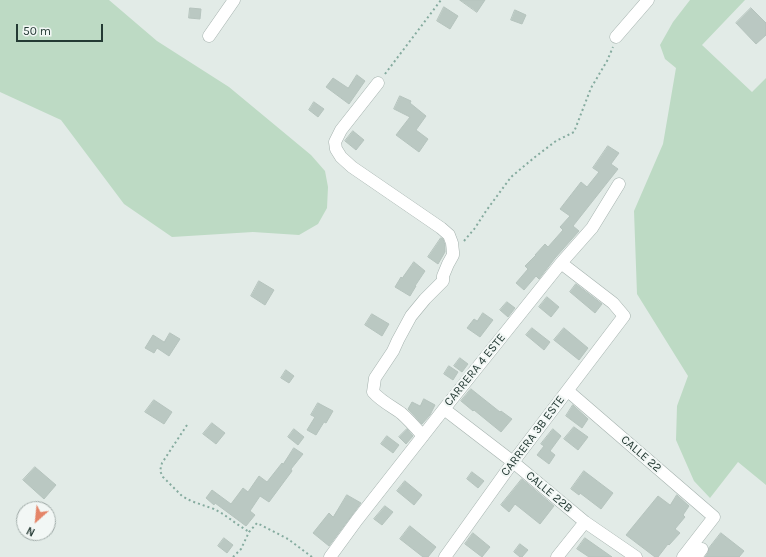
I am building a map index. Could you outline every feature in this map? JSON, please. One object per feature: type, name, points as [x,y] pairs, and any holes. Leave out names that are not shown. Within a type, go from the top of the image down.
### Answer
[{"type":"street","points":[[209,36],[234,0]]},
{"type":"street","points":[[616,37],[648,0]]},
{"type":"street","points":[[378,83],[341,130],[335,142],[336,149],[341,157],[352,167],[441,228],[452,242],[453,255],[443,276],[443,281],[411,316],[393,351],[375,378],[373,392],[380,399],[408,419],[423,436]]},
{"type":"street","name":"CARRERA 4 ESTE","points":[[330,557],[444,409],[561,263],[592,228],[619,184]]},
{"type":"street","name":"CARRERA 3B ESTE","points":[[445,557],[513,462],[624,316],[613,303],[561,263]]},
{"type":"street","name":"CALLE 22","points":[[568,391],[714,517],[683,557]]},
{"type":"street","name":"CALLE 22B","points":[[444,409],[513,462],[586,522],[636,557]]},
{"type":"street","points":[[557,557],[586,522]]},
{"type":"path","points":[[378,83],[441,0]]},
{"type":"path","points":[[453,252],[475,228],[511,177],[556,141],[574,132],[591,88],[607,61],[616,37]]},
{"type":"path","points":[[187,425],[162,463],[160,471],[163,477],[182,496],[191,501],[214,509],[250,532]]},
{"type":"path","points":[[233,557],[241,549],[250,532],[257,523],[288,539],[312,557]]},
{"type":"green space","points":[[0,0],[109,0],[157,41],[229,87],[311,155],[325,171],[328,187],[327,208],[318,224],[299,235],[253,232],[172,237],[124,204],[61,120],[0,92]]},
{"type":"green space","points":[[690,0],[745,0],[702,45],[752,92],[766,78],[766,485],[738,462],[710,498],[694,481],[676,440],[677,406],[688,376],[637,294],[634,211],[663,144],[676,68],[665,59],[660,45],[673,22]]},
{"type":"building","points":[[460,0],[485,0],[477,12]]},
{"type":"building","points":[[444,7],[458,16],[450,29],[437,21]]},
{"type":"building","points":[[190,8],[201,9],[200,19],[189,18]]},
{"type":"building","points":[[751,8],[766,23],[766,35],[756,44],[736,23]]},
{"type":"building","points":[[515,10],[526,15],[522,24],[511,20]]},
{"type":"building","points":[[357,75],[365,81],[349,104],[326,87],[333,78],[348,88]]},
{"type":"building","points":[[400,96],[411,101],[410,103],[426,116],[416,130],[428,139],[419,152],[396,135],[410,117],[394,109]]},
{"type":"building","points":[[314,102],[324,109],[318,117],[309,110]]},
{"type":"building","points":[[353,131],[364,140],[356,150],[345,141]]},
{"type":"building","points":[[608,146],[619,153],[611,164],[618,169],[573,226],[579,231],[539,279],[536,276],[524,290],[516,283],[528,269],[525,266],[545,244],[548,247],[563,230],[560,227],[570,216],[560,209],[581,182],[587,187],[599,172],[593,168]]},
{"type":"building","points":[[441,238],[443,239],[445,245],[445,252],[438,264],[428,257]]},
{"type":"building","points":[[414,262],[425,271],[410,296],[395,287],[401,277],[402,278]]},
{"type":"building","points":[[259,281],[274,290],[265,305],[251,296]]},
{"type":"building","points":[[576,284],[602,304],[595,313],[570,292]]},
{"type":"building","points":[[547,297],[559,307],[551,317],[539,307]]},
{"type":"building","points":[[507,302],[515,308],[508,317],[500,310]]},
{"type":"building","points":[[483,313],[493,320],[480,337],[467,328],[474,319],[477,321]]},
{"type":"building","points":[[372,314],[389,324],[382,336],[365,325]]},
{"type":"building","points":[[532,328],[550,342],[544,350],[526,335]]},
{"type":"building","points":[[564,328],[588,348],[579,360],[554,340]]},
{"type":"building","points":[[170,333],[180,339],[169,356],[157,348],[154,353],[145,348],[153,335],[164,342]]},
{"type":"building","points":[[460,358],[468,364],[462,372],[454,366]]},
{"type":"building","points":[[449,366],[458,372],[453,380],[444,374]]},
{"type":"building","points":[[286,370],[294,376],[289,383],[281,378]]},
{"type":"building","points":[[471,389],[500,412],[501,411],[512,419],[501,432],[461,401]]},
{"type":"building","points":[[424,399],[435,405],[430,415],[422,424],[408,409],[412,402],[420,406]]},
{"type":"building","points":[[154,400],[172,412],[164,424],[145,412]]},
{"type":"building","points":[[318,403],[333,411],[326,423],[324,422],[316,435],[307,430],[315,417],[311,415]]},
{"type":"building","points":[[573,405],[588,419],[582,428],[566,416]]},
{"type":"building","points":[[212,423],[225,433],[216,444],[203,434]]},
{"type":"building","points":[[574,427],[588,437],[578,450],[564,439]]},
{"type":"building","points":[[294,429],[304,437],[298,445],[288,437]]},
{"type":"building","points":[[407,429],[413,436],[406,444],[399,437]]},
{"type":"building","points":[[553,429],[561,436],[550,451],[555,455],[549,464],[537,455],[544,446],[541,444]]},
{"type":"building","points":[[387,436],[399,445],[393,453],[381,444]]},
{"type":"building","points":[[294,448],[303,454],[269,502],[260,496],[250,511],[255,515],[246,526],[206,498],[212,490],[231,504],[243,488],[248,492],[259,476],[267,482],[282,463],[283,464]]},
{"type":"building","points":[[35,467],[56,485],[44,499],[23,480]]},
{"type":"building","points":[[584,471],[613,493],[601,509],[580,493],[579,495],[571,489]]},
{"type":"building","points":[[472,472],[484,481],[478,488],[467,479]]},
{"type":"building","points":[[522,479],[554,506],[540,524],[515,504],[509,512],[501,505]]},
{"type":"building","points":[[405,481],[422,495],[414,505],[397,491]]},
{"type":"building","points":[[347,495],[361,503],[329,546],[313,533],[329,513],[333,517]]},
{"type":"building","points":[[677,495],[689,506],[683,515],[685,517],[675,529],[680,533],[669,545],[668,544],[658,557],[655,557],[626,535],[658,496],[670,505]]},
{"type":"building","points":[[385,506],[393,512],[382,525],[374,519]]},
{"type":"building","points":[[410,526],[436,547],[428,557],[423,557],[400,539]]},
{"type":"building","points":[[473,533],[490,547],[482,557],[465,544]]},
{"type":"building","points":[[721,533],[744,551],[739,557],[705,557],[709,548]]},
{"type":"building","points":[[224,538],[233,545],[227,553],[218,546]]},
{"type":"building","points":[[585,538],[612,557],[589,557],[577,549]]},
{"type":"building","points":[[520,544],[528,550],[522,557],[514,552]]}]
